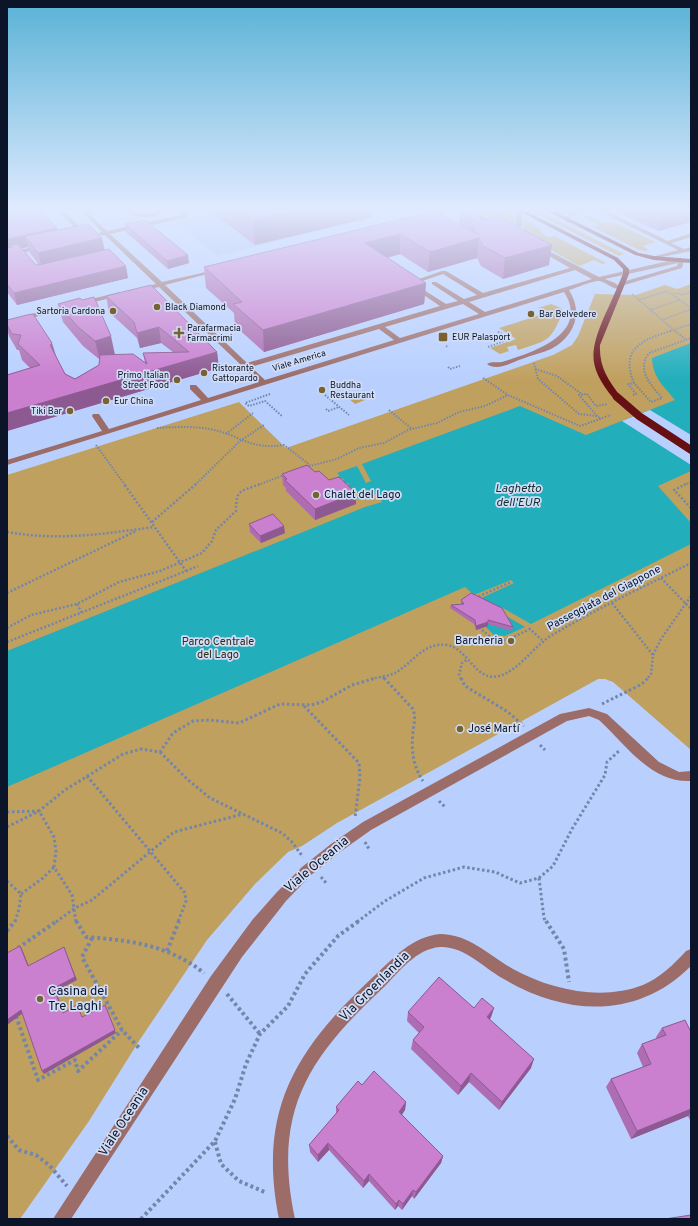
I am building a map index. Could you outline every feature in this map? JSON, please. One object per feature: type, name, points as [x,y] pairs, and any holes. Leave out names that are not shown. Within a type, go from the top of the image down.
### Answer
[{"type":"main road","points":[[624,265],[626,271],[596,348],[596,359],[601,374],[617,397],[639,416],[691,450]]},
{"type":"street","points":[[137,265],[160,284],[264,383]]},
{"type":"street","points":[[570,265],[598,279],[620,286],[680,267],[680,265]]},
{"type":"street","name":"Viale America","points":[[7,463],[565,289],[626,271],[655,265]]},
{"type":"street","points":[[131,292],[223,268]]},
{"type":"street","name":"Viale America","points":[[246,366],[575,268]]},
{"type":"street","points":[[422,278],[444,272],[481,295]]},
{"type":"street","points":[[445,282],[472,298]]},
{"type":"street","points":[[408,283],[444,306]]},
{"type":"street","points":[[434,283],[484,314]]},
{"type":"street","points":[[426,285],[455,303]]},
{"type":"street","points":[[491,364],[500,366],[509,360],[554,345],[565,335],[576,310],[574,301],[565,289]]},
{"type":"street","points":[[7,322],[124,293]]},
{"type":"street","points":[[380,326],[399,341]]},
{"type":"street","points":[[193,387],[206,401]]},
{"type":"street","points":[[96,416],[107,432]]},
{"type":"street","name":"Viale Oceania","points":[[61,1219],[214,982],[235,952],[274,904],[311,867],[358,831],[564,717],[585,712],[594,712],[603,716],[661,770],[682,777],[691,776]]},
{"type":"street","name":"Via Groenlandia","points":[[287,1219],[282,1193],[280,1166],[282,1127],[287,1105],[301,1073],[322,1040],[412,950],[431,942],[444,941],[456,943],[523,982],[541,989],[570,997],[606,999],[645,991],[672,975],[691,956]]},
{"type":"path","points":[[639,300],[667,291],[691,308]]},
{"type":"path","points":[[672,294],[678,293],[682,295],[691,292]]},
{"type":"path","points":[[632,294],[685,340]]},
{"type":"path","points":[[650,310],[680,300]]},
{"type":"path","points":[[662,320],[691,308]]},
{"type":"path","points":[[691,324],[638,344],[632,351],[628,368],[634,383],[651,402],[662,398],[647,379],[643,362],[645,357],[649,353],[691,338]]},
{"type":"path","points":[[488,347],[510,340],[497,331]]},
{"type":"path","points":[[527,355],[533,361],[537,377],[541,382],[579,414],[597,416]]},
{"type":"path","points":[[448,367],[450,369],[460,366]]},
{"type":"path","points":[[224,369],[231,376]]},
{"type":"path","points":[[535,369],[557,376],[583,395],[587,394],[596,406],[609,404]]},
{"type":"path","points":[[483,378],[508,395],[580,426],[611,415]]},
{"type":"path","points":[[630,395],[636,394],[628,384],[634,383]]},
{"type":"path","points":[[270,394],[245,402],[249,406],[266,401],[282,416]]},
{"type":"path","points":[[325,395],[349,415]]},
{"type":"path","points":[[304,467],[337,459],[359,448],[384,443],[412,429],[437,423],[458,412],[485,406],[505,395],[508,395]]},
{"type":"path","points":[[583,395],[580,396],[601,419]]},
{"type":"path","points":[[326,408],[328,410],[339,407]]},
{"type":"path","points":[[389,410],[412,429]]},
{"type":"path","points":[[226,434],[253,413]]},
{"type":"path","points":[[163,424],[169,427]]},
{"type":"path","points":[[152,522],[190,491],[240,441],[264,424]]},
{"type":"path","points":[[155,428],[203,428],[226,434],[240,441],[262,447],[284,445],[310,465]]},
{"type":"path","points":[[96,444],[152,522],[154,527],[182,563],[186,571]]},
{"type":"path","points":[[7,628],[31,615],[77,604],[119,582],[160,571],[182,563],[202,553],[208,546],[216,530],[236,511],[236,497],[239,493],[285,475]]},
{"type":"path","points":[[691,482],[674,490],[691,508]]},
{"type":"path","points":[[7,532],[20,535],[55,537],[139,530],[154,527]]},
{"type":"path","points":[[7,593],[139,530]]},
{"type":"path","name":"Passeggiata del Giappone","points":[[160,752],[170,736],[189,722],[203,719],[237,723],[259,716],[266,710],[281,703],[304,706],[330,699],[355,683],[383,677],[404,667],[421,650],[429,647],[447,645],[461,652],[482,674],[490,678],[500,676],[542,640],[691,563]]},
{"type":"path","points":[[7,642],[198,566]]},
{"type":"path","points":[[661,578],[691,609]]},
{"type":"path","points":[[471,600],[511,582]]},
{"type":"path","points":[[585,712],[642,684],[651,674],[653,655],[663,634],[687,604],[691,596]]},
{"type":"path","points":[[612,603],[640,636],[653,655]]},
{"type":"path","points":[[77,604],[82,613]]},
{"type":"path","points":[[474,622],[490,638],[504,641],[530,629],[542,640]]},
{"type":"path","points":[[468,659],[462,664],[459,675],[465,686],[508,712],[545,750]]},
{"type":"path","points":[[383,677],[386,684],[411,707],[415,715],[412,754],[415,767],[422,780],[446,808]]},
{"type":"path","points":[[304,706],[359,763],[361,775],[354,806],[358,831],[369,849]]},
{"type":"path","points":[[7,827],[39,811],[87,776],[129,751],[146,749],[160,752],[168,762],[215,801],[262,821],[289,839],[311,867],[327,884]]},
{"type":"path","points":[[87,776],[185,893],[186,901],[167,951]]},
{"type":"path","points":[[7,812],[39,811]]},
{"type":"path","points":[[7,931],[13,925],[19,914],[21,894],[38,882],[54,867],[56,856],[54,838],[39,811]]},
{"type":"path","points":[[12,952],[75,908],[92,900],[149,851],[174,832],[207,822],[243,814]]},
{"type":"path","points":[[54,867],[72,895],[76,922],[86,937],[132,941],[167,951],[196,966],[235,1002],[260,1034]]},
{"type":"path","points":[[539,878],[544,918],[564,949],[570,997]]},
{"type":"path","points":[[7,881],[21,894]]},
{"type":"path","points":[[92,938],[82,957],[122,1030],[140,1049]]},
{"type":"path","points":[[16,1015],[38,1080],[75,1060],[78,1071],[122,1030]]},
{"type":"path","points":[[7,1136],[19,1150],[36,1156],[49,1165],[76,1196]]},
{"type":"path","points":[[214,1141],[221,1164],[239,1181],[270,1194],[282,1193]]},
{"type":"green space","name":"Parco Centrale del Lago","points":[[691,284],[691,750],[613,682],[605,679],[598,679],[337,823],[302,846],[288,852],[255,884],[207,940],[139,1041],[89,1121],[20,1219],[7,1219],[7,475],[239,402],[286,448],[553,355],[572,345],[578,336],[595,294],[636,295],[665,285],[677,289]]},
{"type":"green space","points":[[551,304],[561,308],[563,312],[555,329],[547,338],[536,344],[518,350],[516,345],[507,347],[509,351],[500,354],[490,348],[516,339],[499,328],[546,313],[538,308]]},
{"type":"green space","points":[[362,392],[370,398],[355,404],[347,397]]},
{"type":"water","name":"Laghetto dell'EUR","points":[[691,343],[691,471],[658,486],[691,523],[691,544],[531,624],[501,607],[496,610],[525,627],[505,636],[494,635],[464,606],[514,583],[511,580],[474,595],[465,587],[7,787],[7,651],[365,507],[382,502],[378,493],[364,499],[359,499],[356,497],[360,495],[358,493],[354,494],[351,491],[354,489],[349,489],[346,486],[349,485],[348,483],[344,484],[341,482],[344,480],[337,477],[340,476],[337,473],[357,466],[366,483],[371,481],[362,464],[520,406],[586,435],[675,400],[654,371],[652,358]]},
{"type":"pier","points":[[650,410],[691,435],[691,465],[622,421]]},
{"type":"building","points":[[7,265],[126,266],[14,293],[7,284]]},
{"type":"building","points":[[211,265],[399,265],[426,283],[263,330],[233,304],[242,302],[204,267]]},
{"type":"building","points":[[151,285],[217,352],[7,413],[7,375],[40,365],[18,344],[21,335],[12,334],[7,325],[7,320],[33,314],[52,343],[50,345],[65,374],[75,379],[99,365],[100,355],[133,354],[147,364],[143,353],[189,352],[159,327],[137,333],[134,322],[106,296]]},
{"type":"building","points":[[94,297],[111,336],[95,341],[78,327],[58,304],[80,298],[82,300]]},
{"type":"building","points":[[307,465],[315,472],[319,471],[329,480],[339,477],[356,493],[315,509],[285,480],[287,479],[282,474]]},
{"type":"building","points":[[273,514],[284,526],[260,536],[249,524]]},
{"type":"building","points":[[471,593],[502,608],[513,627],[488,620],[488,622],[476,626],[475,620],[451,605],[464,604],[461,600]]},
{"type":"building","points":[[20,946],[28,966],[64,947],[75,977],[54,988],[63,1013],[77,1005],[82,1017],[105,1005],[115,1030],[42,1071],[21,1010],[7,1020],[7,953]]},
{"type":"building","points":[[439,977],[474,1008],[482,998],[494,1008],[487,1017],[534,1059],[502,1102],[471,1073],[461,1086],[413,1040],[424,1027],[408,1012]]},
{"type":"building","points":[[685,1020],[691,1032],[691,1109],[637,1131],[611,1079],[651,1064],[642,1044],[666,1035],[662,1028]]},
{"type":"building","points":[[374,1071],[406,1102],[399,1112],[443,1156],[416,1192],[413,1190],[403,1204],[399,1200],[396,1204],[369,1174],[364,1181],[328,1143],[318,1155],[309,1145],[339,1110],[336,1107],[358,1081],[362,1085]]},
{"type":"building","points":[[691,1215],[691,1219],[665,1219]]},
{"type":"place","name":"Black Diamond","points":[[157,307]]},
{"type":"place","name":"Sartoria Cardona","points":[[113,311]]},
{"type":"place","name":"Bar Belvedere","points":[[531,314]]},
{"type":"place","name":"Parafarmacia Farmacrimi","points":[[179,333]]},
{"type":"place","name":"EUR Palasport","points":[[443,337]]},
{"type":"place","name":"Ristorante Gattopardo","points":[[204,373]]},
{"type":"place","name":"Primo Italian Street Food","points":[[177,380]]},
{"type":"place","name":"Buddha Restaurant","points":[[322,390]]},
{"type":"place","name":"Eur China","points":[[106,401]]},
{"type":"place","name":"Tiki Bar","points":[[70,411]]},
{"type":"place","name":"Chalet del Lago","points":[[316,495]]},
{"type":"place","name":"Barcheria","points":[[511,641]]},
{"type":"place","name":"José Martí","points":[[460,729]]},
{"type":"place","name":"Casina dei Tre Laghi","points":[[40,999]]}]
